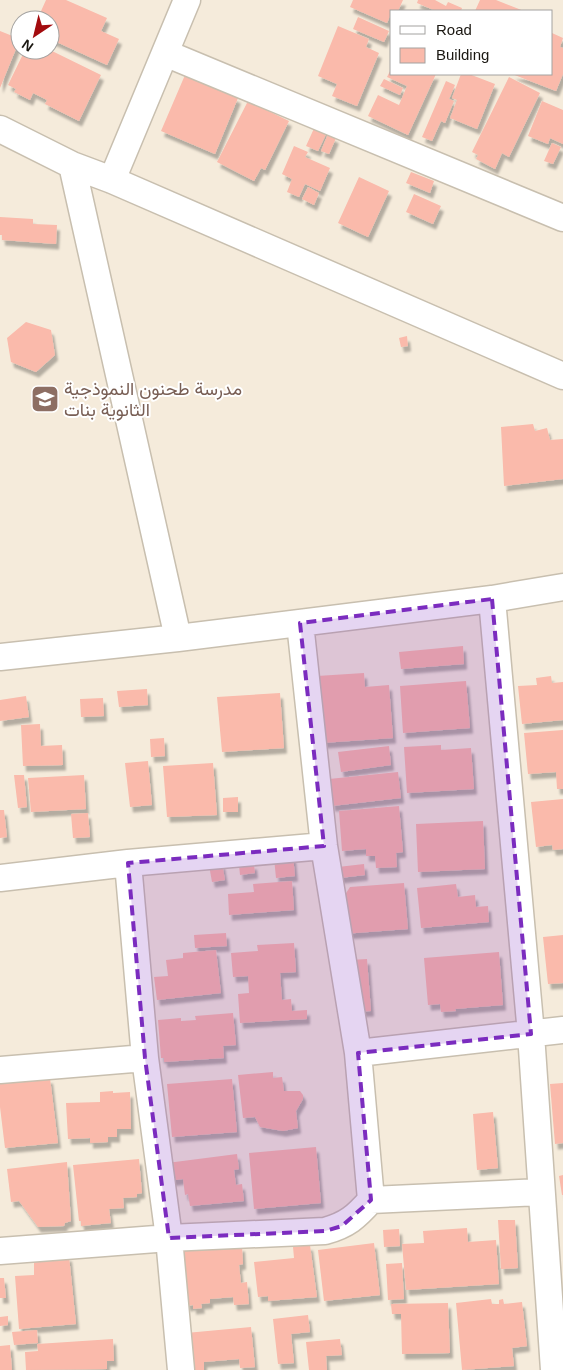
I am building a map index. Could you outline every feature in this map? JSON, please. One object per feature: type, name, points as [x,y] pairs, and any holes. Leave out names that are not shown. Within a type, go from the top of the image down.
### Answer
[{"type":"street","points":[[112,180],[187,0]]},
{"type":"street","points":[[165,53],[563,218]]},
{"type":"street","points":[[0,130],[72,165],[112,180],[563,376]]},
{"type":"street","points":[[72,165],[178,638]]},
{"type":"street","points":[[0,657],[300,623],[492,599],[563,587]]},
{"type":"street","points":[[492,599],[531,1034],[554,1370]]},
{"type":"street","points":[[300,623],[324,846],[358,1053],[371,1200]]},
{"type":"street","points":[[0,878],[128,863],[324,846]]},
{"type":"street","points":[[128,863],[144,1058],[169,1238],[180,1370]]},
{"type":"street","points":[[358,1053],[563,1030]]},
{"type":"street","points":[[0,1070],[144,1058]]},
{"type":"street","points":[[0,1251],[169,1238],[325,1231],[342,1226],[357,1215],[371,1200],[541,1192]]},
{"type":"highlighted area","points":[[492,599],[531,1034],[358,1053],[371,1200],[342,1226],[325,1231],[169,1238],[145,1058],[128,863],[324,846],[300,623]]},
{"type":"building","points":[[46,0],[66,0],[107,18],[101,31],[119,39],[107,65],[60,44],[60,10],[42,10]]},
{"type":"building","points":[[353,0],[403,0],[398,10],[390,10],[387,23],[350,7]]},
{"type":"building","points":[[418,0],[435,0],[446,6],[448,2],[462,8],[461,10],[434,10],[417,3]]},
{"type":"building","points":[[480,0],[496,0],[521,10],[475,10]]},
{"type":"building","points":[[358,17],[389,31],[384,42],[353,29]]},
{"type":"building","points":[[338,26],[369,39],[366,47],[379,53],[357,106],[332,96],[337,84],[318,76]]},
{"type":"building","points":[[0,31],[10,35],[11,60],[0,88]]},
{"type":"building","points":[[553,33],[563,38],[560,47],[563,48],[563,74],[556,91],[515,75],[553,75]]},
{"type":"building","points":[[60,55],[101,75],[79,121],[45,104],[47,100],[33,93],[30,100],[14,92],[16,89],[8,85],[20,60],[60,60]]},
{"type":"building","points":[[390,71],[390,75],[436,75],[408,135],[368,116],[378,95],[399,105],[407,86],[387,77]]},
{"type":"building","points":[[185,75],[238,98],[215,154],[161,131]]},
{"type":"building","points":[[461,75],[472,75],[495,84],[477,129],[450,118],[457,100],[452,98]]},
{"type":"building","points":[[509,77],[540,93],[509,157],[502,153],[495,169],[476,159],[478,155],[472,152]]},
{"type":"building","points":[[384,79],[403,88],[400,95],[380,86]]},
{"type":"building","points":[[446,81],[455,85],[449,99],[454,101],[445,123],[441,121],[432,141],[422,137]]},
{"type":"building","points":[[248,101],[289,121],[265,170],[261,168],[254,181],[217,162]]},
{"type":"building","points":[[542,101],[563,110],[563,144],[550,138],[548,144],[528,136]]},
{"type":"building","points":[[316,124],[328,130],[318,151],[306,146]]},
{"type":"building","points":[[328,134],[336,138],[329,154],[321,151]]},
{"type":"building","points":[[552,143],[561,147],[553,164],[544,161]]},
{"type":"building","points":[[294,146],[308,152],[305,157],[330,168],[320,191],[305,184],[299,197],[287,192],[292,179],[282,174]]},
{"type":"building","points":[[411,172],[434,181],[430,193],[406,183]]},
{"type":"building","points":[[359,177],[389,191],[368,237],[338,223]]},
{"type":"building","points":[[308,187],[319,193],[314,205],[302,199]]},
{"type":"building","points":[[414,194],[441,206],[433,224],[406,212]]},
{"type":"building","points":[[0,217],[33,219],[33,224],[57,225],[56,244],[2,240],[2,235],[0,235]]},
{"type":"building","points":[[26,322],[51,330],[55,355],[36,372],[11,362],[7,338]]},
{"type":"building","points":[[407,336],[408,346],[401,347],[399,338]]},
{"type":"building","points":[[533,424],[535,431],[547,428],[550,440],[563,439],[563,479],[504,486],[501,427]]},
{"type":"building","points":[[463,646],[464,664],[401,669],[399,652]]},
{"type":"building","points":[[364,673],[365,687],[389,685],[393,738],[322,743],[317,676]]},
{"type":"building","points":[[551,676],[552,683],[563,682],[563,720],[522,724],[518,686],[537,685],[536,678]]},
{"type":"building","points":[[466,681],[470,728],[403,733],[400,686]]},
{"type":"building","points":[[147,689],[148,705],[119,707],[117,691]]},
{"type":"building","points":[[280,693],[284,748],[222,752],[217,697]]},
{"type":"building","points":[[26,696],[29,717],[0,721],[0,700]]},
{"type":"building","points":[[103,698],[104,716],[81,717],[80,699]]},
{"type":"building","points":[[40,724],[41,746],[62,745],[63,765],[23,766],[21,725]]},
{"type":"building","points":[[563,730],[563,789],[557,789],[556,772],[528,774],[524,733]]},
{"type":"building","points":[[164,738],[165,756],[151,757],[150,739]]},
{"type":"building","points":[[441,745],[441,750],[471,748],[474,789],[407,793],[404,747]]},
{"type":"building","points":[[389,746],[391,765],[341,772],[338,752]]},
{"type":"building","points":[[148,761],[152,805],[130,807],[125,763]]},
{"type":"building","points":[[213,763],[217,815],[167,817],[163,766]]},
{"type":"building","points":[[398,772],[401,798],[332,806],[329,779]]},
{"type":"building","points":[[14,775],[24,775],[27,807],[18,808]]},
{"type":"building","points":[[84,775],[86,809],[31,812],[28,778]]},
{"type":"building","points":[[238,797],[238,812],[223,812],[223,798]]},
{"type":"building","points":[[563,799],[563,849],[553,850],[552,845],[536,847],[531,802]]},
{"type":"building","points":[[399,806],[403,852],[396,853],[397,867],[376,868],[375,856],[366,856],[366,849],[342,851],[339,811]]},
{"type":"building","points":[[0,810],[4,810],[7,837],[0,838]]},
{"type":"building","points":[[88,813],[90,837],[73,838],[71,814]]},
{"type":"building","points":[[483,821],[485,869],[418,872],[416,824]]},
{"type":"building","points":[[293,856],[295,876],[276,878],[274,858]]},
{"type":"building","points":[[222,863],[225,880],[212,882],[209,865]]},
{"type":"building","points":[[254,864],[255,873],[240,875],[239,865]]},
{"type":"building","points":[[364,864],[365,875],[340,878],[338,867]]},
{"type":"building","points":[[292,881],[294,910],[229,915],[228,894],[254,892],[253,884]]},
{"type":"building","points":[[404,883],[408,929],[343,934],[341,901],[350,887]]},
{"type":"building","points":[[456,884],[458,897],[475,895],[476,907],[488,906],[489,922],[421,928],[417,888]]},
{"type":"building","points":[[226,933],[227,946],[195,948],[194,935]]},
{"type":"building","points":[[563,935],[563,983],[548,984],[543,937]]},
{"type":"building","points":[[294,943],[296,972],[280,973],[282,1000],[291,999],[292,1011],[307,1010],[307,1019],[240,1023],[238,994],[249,993],[248,976],[233,977],[231,953],[258,951],[257,945]]},
{"type":"building","points":[[216,950],[221,993],[157,1000],[154,977],[168,976],[166,960],[183,958],[183,953]]},
{"type":"building","points":[[499,952],[503,1005],[441,1012],[440,1004],[428,1005],[424,958]]},
{"type":"building","points":[[367,959],[371,1011],[354,1012],[350,960]]},
{"type":"building","points":[[233,1013],[236,1045],[223,1046],[224,1058],[164,1062],[164,1058],[161,1058],[158,1020],[181,1018],[181,1021],[196,1020],[195,1016]]},
{"type":"building","points":[[273,1072],[273,1078],[282,1077],[284,1091],[300,1091],[303,1095],[303,1099],[296,1111],[298,1128],[283,1131],[260,1127],[255,1117],[243,1118],[238,1075]]},
{"type":"building","points":[[50,1078],[58,1143],[5,1148],[0,1107],[0,1083]]},
{"type":"building","points":[[232,1079],[237,1132],[172,1137],[167,1084]]},
{"type":"building","points":[[563,1083],[563,1143],[555,1144],[550,1084]]},
{"type":"building","points":[[113,1091],[113,1093],[130,1092],[131,1129],[117,1129],[117,1137],[108,1137],[108,1142],[90,1143],[90,1138],[68,1139],[66,1103],[100,1102],[100,1092]]},
{"type":"building","points":[[493,1112],[498,1168],[477,1170],[473,1114]]},
{"type":"building","points":[[316,1147],[321,1203],[254,1209],[249,1153]]},
{"type":"building","points":[[237,1154],[239,1169],[234,1170],[236,1185],[242,1184],[244,1201],[190,1206],[188,1194],[185,1195],[183,1179],[169,1181],[167,1163]]},
{"type":"building","points":[[139,1159],[142,1193],[137,1194],[137,1197],[123,1198],[124,1208],[109,1209],[111,1223],[81,1226],[73,1165]]},
{"type":"building","points":[[67,1162],[71,1221],[65,1223],[64,1226],[38,1227],[19,1201],[11,1202],[7,1169]]},
{"type":"building","points":[[563,1175],[563,1195],[562,1195],[559,1176]]},
{"type":"building","points":[[498,1220],[515,1220],[518,1268],[501,1269]]},
{"type":"building","points":[[467,1228],[468,1242],[496,1240],[499,1284],[406,1290],[402,1244],[424,1243],[423,1231]]},
{"type":"building","points":[[399,1229],[400,1246],[384,1247],[383,1230]]},
{"type":"building","points":[[374,1243],[380,1295],[324,1301],[318,1250]]},
{"type":"building","points":[[310,1245],[317,1297],[268,1301],[268,1296],[258,1297],[254,1262],[294,1258],[293,1247]]},
{"type":"building","points":[[242,1246],[243,1264],[239,1265],[241,1283],[247,1282],[249,1304],[234,1305],[233,1297],[210,1299],[210,1303],[201,1304],[202,1308],[193,1309],[193,1305],[187,1306],[176,1251]]},
{"type":"building","points":[[69,1256],[76,1324],[19,1329],[15,1276],[34,1275],[34,1259]]},
{"type":"building","points":[[402,1263],[404,1299],[388,1300],[386,1264]]},
{"type":"building","points":[[0,1278],[4,1278],[6,1298],[0,1298]]},
{"type":"building","points":[[491,1299],[492,1304],[499,1304],[499,1300],[503,1299],[504,1304],[522,1302],[527,1346],[512,1348],[514,1366],[462,1370],[456,1303]]},
{"type":"building","points":[[448,1303],[450,1353],[402,1354],[401,1314],[392,1314],[391,1304]]},
{"type":"building","points":[[308,1315],[310,1332],[291,1334],[294,1363],[278,1364],[273,1319]]},
{"type":"building","points":[[8,1316],[8,1325],[0,1326],[0,1317]]},
{"type":"building","points":[[251,1327],[255,1367],[240,1368],[239,1359],[204,1362],[204,1370],[189,1370],[186,1333]]},
{"type":"building","points":[[37,1330],[38,1343],[14,1345],[12,1332]]},
{"type":"building","points":[[113,1339],[114,1361],[107,1361],[107,1369],[26,1370],[25,1352],[38,1351],[37,1344]]},
{"type":"building","points":[[340,1339],[342,1355],[326,1356],[327,1370],[309,1370],[306,1342]]},
{"type":"building","points":[[10,1345],[12,1370],[0,1370],[0,1346]]},
{"type":"place","name":"مدرسة طحنون النموذجية الثانوية بنات","points":[[45,399]]}]
